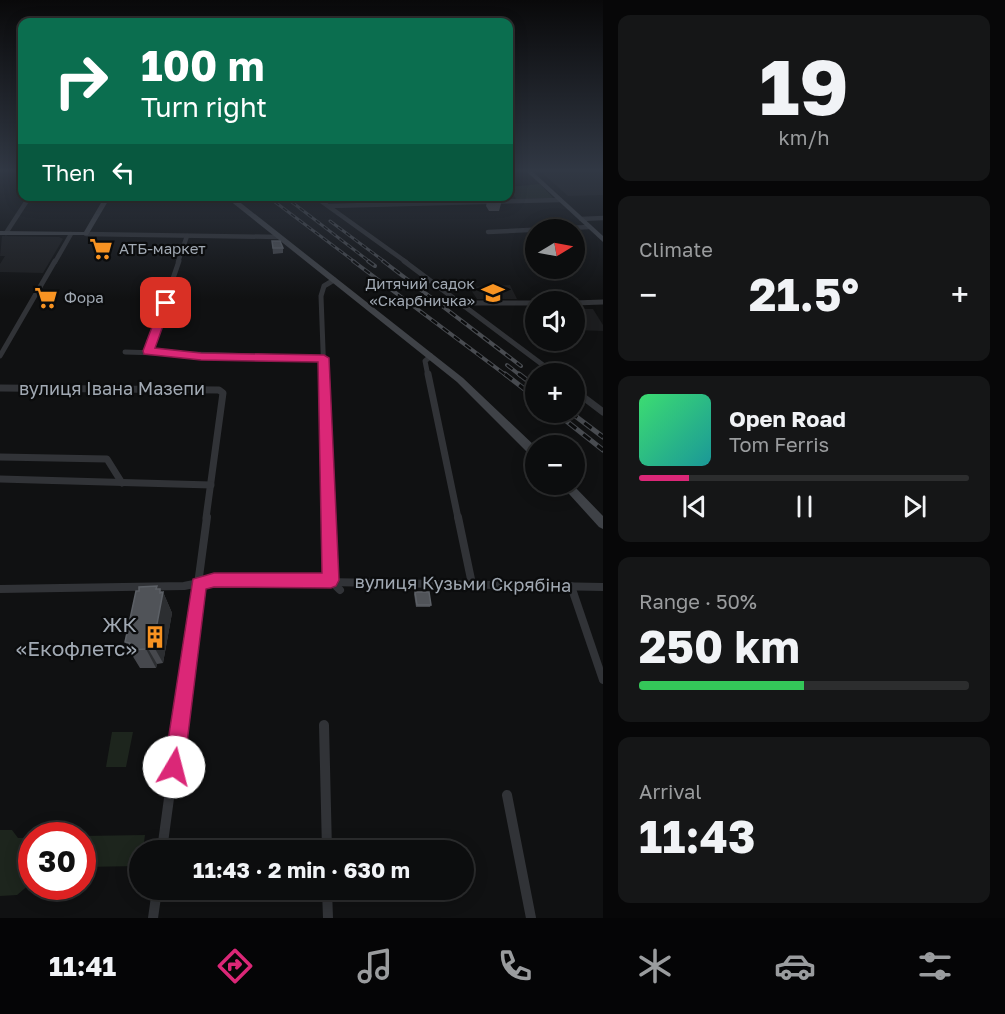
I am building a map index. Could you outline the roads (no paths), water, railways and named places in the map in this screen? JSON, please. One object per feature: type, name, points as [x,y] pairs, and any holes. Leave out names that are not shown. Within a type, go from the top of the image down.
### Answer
[{"type":"street","points":[[3,233],[17,214]]},
{"type":"street","points":[[86,234],[98,214]]},
{"type":"street","points":[[250,214],[460,380],[525,443]]},
{"type":"street","points":[[339,214],[463,303],[467,309],[540,363]]},
{"type":"street","points":[[575,214],[581,219],[603,218]]},
{"type":"street","points":[[585,223],[603,240]]},
{"type":"street","points":[[488,232],[589,227]]},
{"type":"street","points":[[3,233],[279,237]]},
{"type":"street","points":[[0,356],[70,234]]},
{"type":"street","points":[[148,351],[187,236]]},
{"type":"street","points":[[334,280],[324,286],[321,296],[331,580],[340,590]]},
{"type":"street","points":[[585,303],[603,302]]},
{"type":"street","points":[[463,303],[525,303]]},
{"type":"street","points":[[125,352],[148,351],[201,357],[324,358]]},
{"type":"street","points":[[431,356],[425,361],[472,584]]},
{"type":"street","name":"вулиця Івана Мазепи","points":[[0,388],[219,390],[223,393],[211,485]]},
{"type":"street","points":[[585,398],[603,412]]},
{"type":"street","points":[[0,457],[107,459],[122,483]]},
{"type":"street","points":[[0,479],[211,485],[163,840]]},
{"type":"street","points":[[575,495],[603,524]]},
{"type":"street","name":"вулиця Кузьми Скрябіна","points":[[0,589],[78,589],[199,584],[214,580],[331,580],[603,587]]},
{"type":"street","points":[[571,586],[603,680]]},
{"type":"street","points":[[324,724],[327,840]]},
{"type":"street","points":[[507,795],[531,918]]},
{"type":"street","points":[[153,918],[156,900]]},
{"type":"street","points":[[327,900],[328,918]]},
{"type":"railway","points":[[291,214],[355,262]]},
{"type":"railway","points":[[307,214],[370,262]]},
{"type":"railway","points":[[330,221],[385,262]]},
{"type":"railway","points":[[353,261],[507,376]]},
{"type":"railway","points":[[368,261],[375,266]]},
{"type":"railway","points":[[383,261],[521,366]]},
{"type":"railway","points":[[507,365],[521,376]]},
{"type":"railway","points":[[505,374],[525,389]]},
{"type":"railway","points":[[519,374],[525,379]]},
{"type":"railway","points":[[569,423],[603,450]]},
{"type":"railway","points":[[585,423],[603,437]]},
{"type":"place","name":"АТБ-маркет","points":[[101,249]]},
{"type":"place","name":"Дитячий садок «Скарбничка»","points":[[493,293]]},
{"type":"place","name":"Фора","points":[[46,298]]},
{"type":"place","name":"ЖК «Екофлетс»","points":[[155,637]]}]
